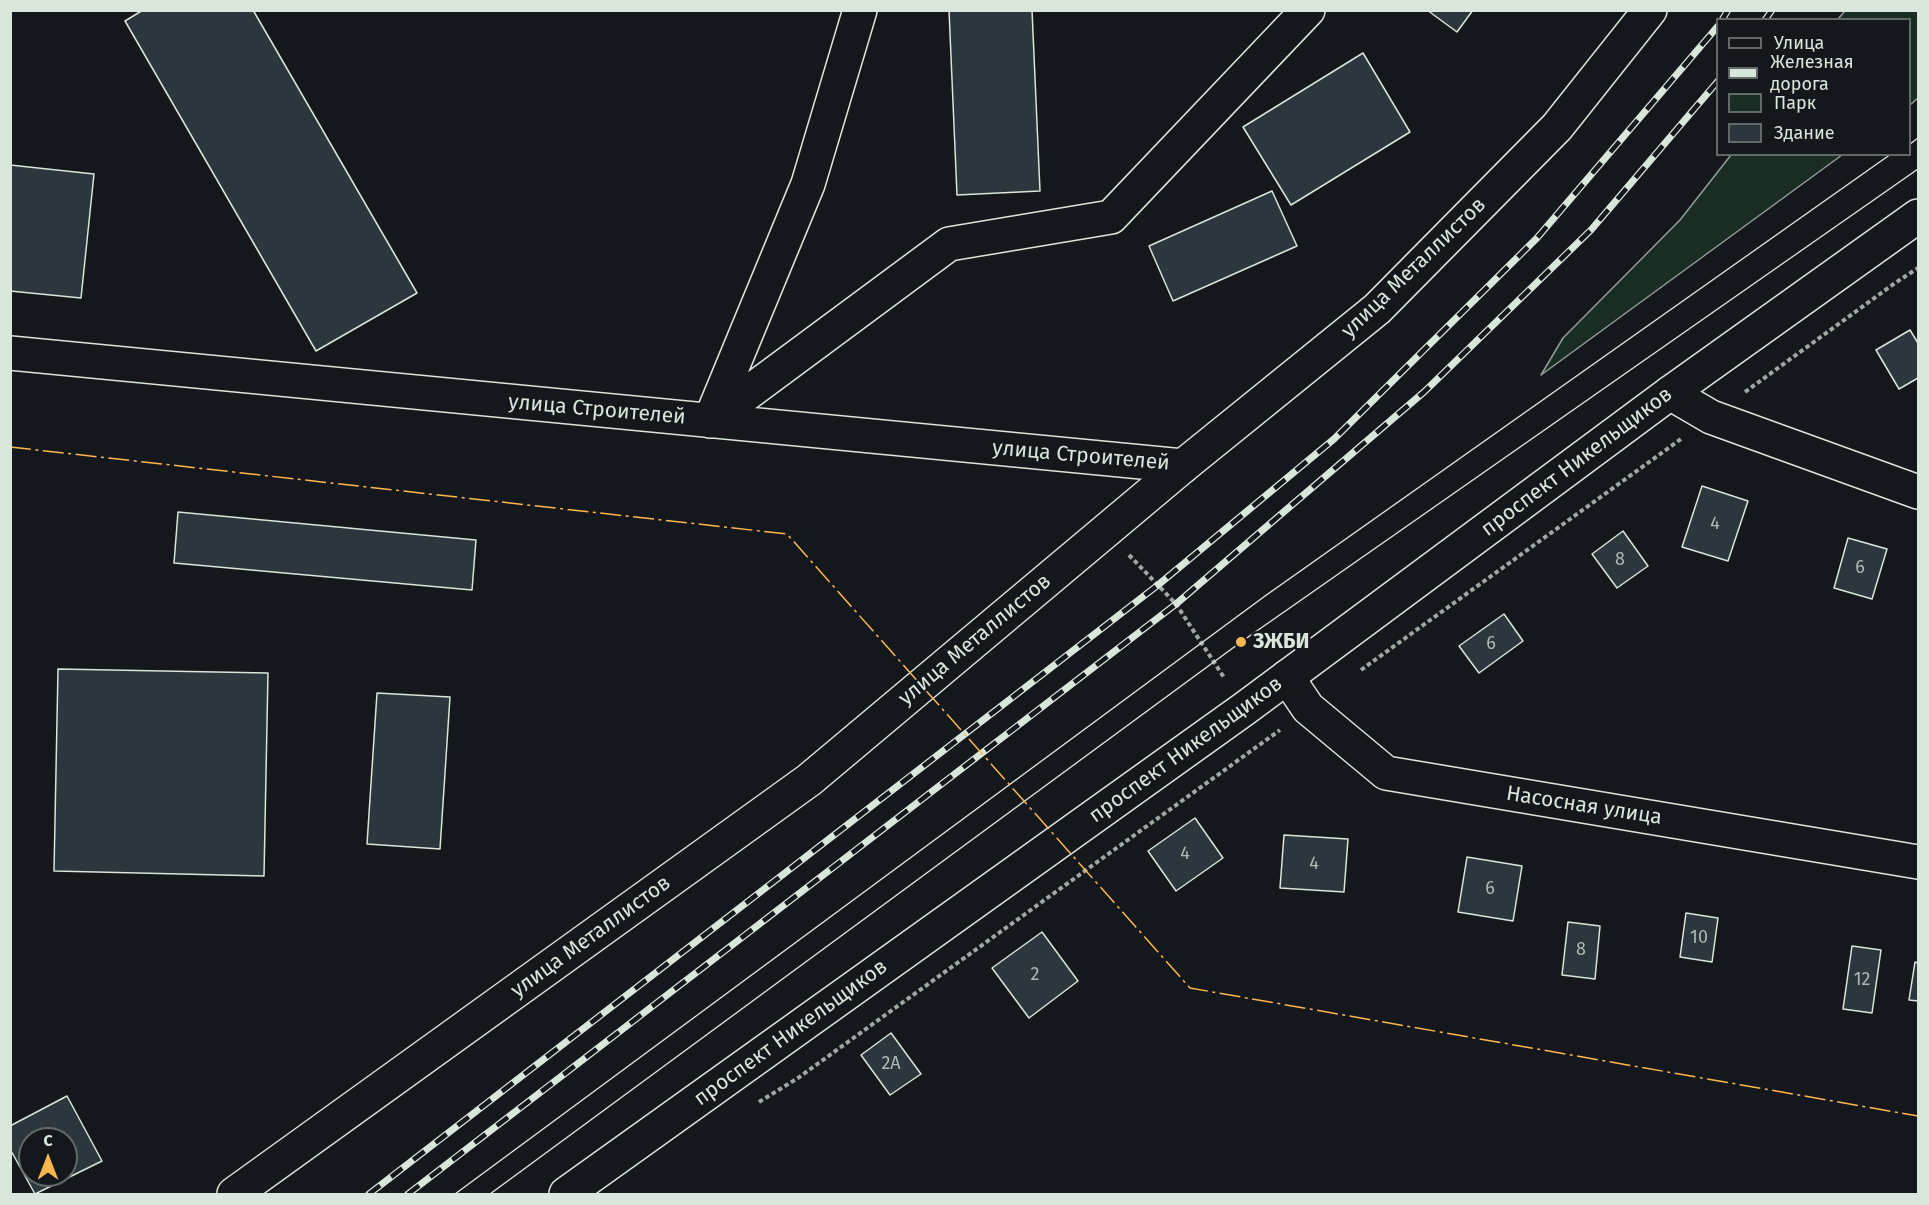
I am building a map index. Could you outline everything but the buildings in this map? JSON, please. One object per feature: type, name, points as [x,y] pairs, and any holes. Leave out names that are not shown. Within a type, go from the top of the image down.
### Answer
[{"type":"main road","points":[[710,421],[808,184],[860,10]]},
{"type":"main road","points":[[710,421],[950,244],[1111,217],[1308,10]]},
{"type":"main road","name":"улица Металлистов","points":[[234,1194],[808,780],[1183,466],[1377,309],[1557,127],[1650,10]]},
{"type":"main road","name":"проспект Никельщиков","points":[[566,1194],[1244,709],[1670,393],[1918,216]]},
{"type":"main road","name":"улица Строителей","points":[[10,353],[1183,466]]},
{"type":"main road","points":[[1670,393],[1712,417],[1918,492]]},
{"type":"main road","name":"Насосная улица","points":[[1287,677],[1308,708],[1386,773],[1918,862]]},
{"type":"path","points":[[1105,531],[1176,604],[1244,709],[1268,740]]},
{"type":"green space","points":[[1845,11],[1918,11],[1918,98],[1911,104],[1911,18],[1839,18]]},
{"type":"green space","points":[[1730,156],[1841,156],[1541,375],[1563,338],[1680,220]]},
{"type":"tram line","points":[[1911,143],[1918,138]]},
{"type":"tram line","points":[[455,1194],[1265,596],[1888,156]]},
{"type":"tram line","points":[[490,1194],[1241,642],[1918,169]]},
{"type":"railway","points":[[1723,18],[1728,10]]},
{"type":"railway","points":[[1766,18],[1772,10]]},
{"type":"railway","points":[[369,1194],[1158,585],[1334,439],[1537,238],[1716,28]]},
{"type":"railway","points":[[408,1194],[1176,604],[1424,392],[1591,230],[1716,83]]},
{"type":"power","points":[[10,447],[787,534],[1190,988],[1918,1116]]},
{"type":"place","name":"ЗЖБИ","points":[[1241,642]]}]
